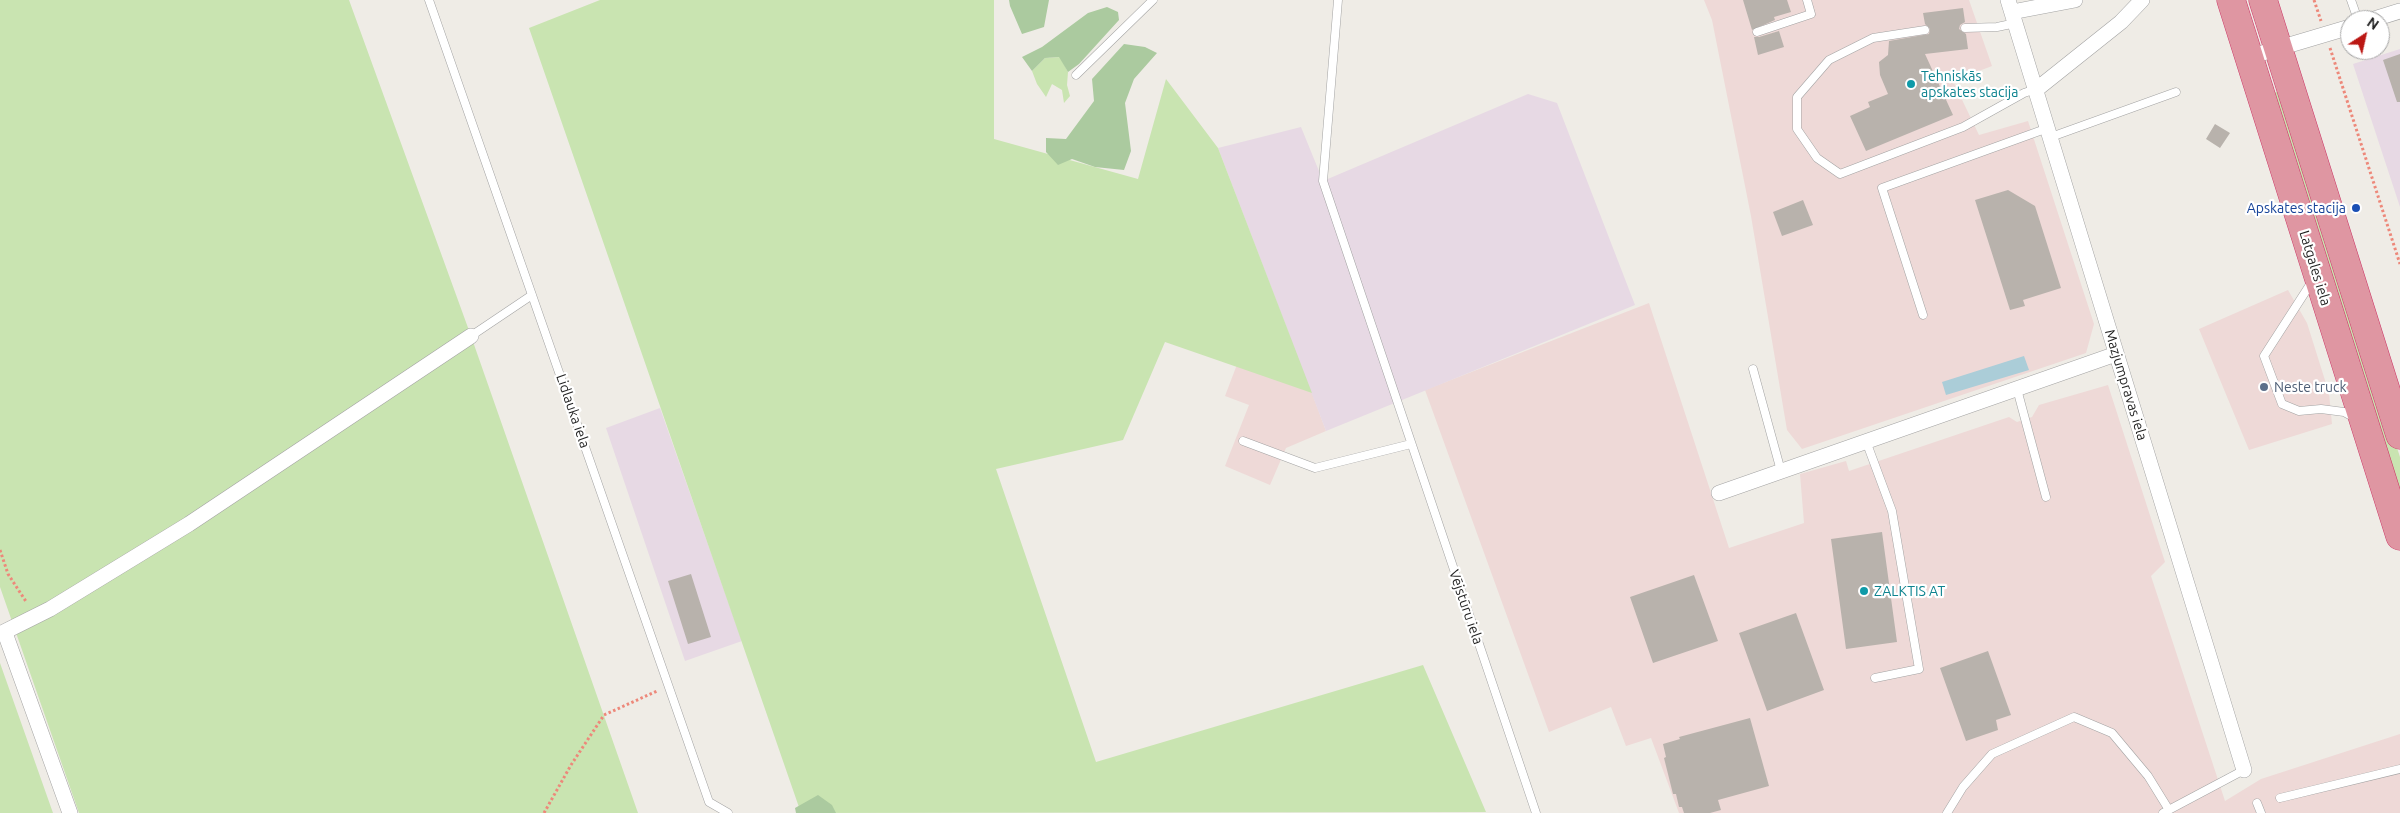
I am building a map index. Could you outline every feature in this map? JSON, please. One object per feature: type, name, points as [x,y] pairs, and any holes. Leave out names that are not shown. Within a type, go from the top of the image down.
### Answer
[{"type":"highway","name":"Latgales iela","points":[[2231,0],[2400,536]]},
{"type":"highway","points":[[2263,0],[2400,435]]},
{"type":"street","points":[[2012,12],[2075,0]]},
{"type":"street","points":[[2037,89],[2121,22],[2142,0]]},
{"type":"street","name":"Mazjumpravas iela","points":[[2012,12],[2244,770]]},
{"type":"street","points":[[2249,57],[2340,29]]},
{"type":"street","points":[[70,813],[2,634],[35,617],[189,524],[471,336]]},
{"type":"street","points":[[1719,493],[2116,354]]},
{"type":"lane","name":"Lidlauka iela","points":[[428,0],[709,802],[728,813]]},
{"type":"lane","points":[[1076,75],[1153,0]]},
{"type":"lane","name":"Vējstūru iela","points":[[1338,0],[1323,181],[1536,813]]},
{"type":"lane","points":[[1757,32],[1811,14],[1807,0]]},
{"type":"lane","points":[[1965,28],[1997,27],[2012,12]]},
{"type":"lane","points":[[1925,30],[1873,38],[1829,60],[1797,96],[1797,129],[1816,158],[1840,174],[1963,128],[2024,93],[2037,89]]},
{"type":"lane","points":[[1923,315],[1882,188],[2176,92]]},
{"type":"lane","points":[[2317,274],[2264,356],[2282,404],[2299,411],[2321,409],[2344,412],[2365,424]]},
{"type":"lane","points":[[471,336],[532,294]]},
{"type":"lane","points":[[1753,369],[1781,471]]},
{"type":"lane","points":[[2017,389],[2046,497]]},
{"type":"lane","points":[[1242,441],[1315,468],[1411,444]]},
{"type":"lane","points":[[1866,441],[1892,511],[1919,669],[1875,678]]},
{"type":"lane","points":[[1947,813],[1963,787],[1992,754],[2074,717],[2112,733],[2148,776],[2166,812],[2244,770]]},
{"type":"lane","points":[[2280,798],[2400,770]]},
{"type":"lane","points":[[2257,803],[2261,813]]},
{"type":"path","points":[[2314,0],[2400,264]]},
{"type":"path","points":[[0,550],[8,574],[35,617]]},
{"type":"path","points":[[544,813],[571,765],[604,715],[669,686]]},
{"type":"shaded area","points":[[1704,0],[1969,0],[1992,66],[1953,81],[1979,135],[2028,121],[2094,324],[2086,353],[1802,449],[1787,430],[1751,216],[1712,20]]},
{"type":"shaded area","points":[[2400,49],[2400,207],[2353,64],[2366,60],[2390,60],[2390,52]]},
{"type":"shaded area","points":[[1528,94],[1557,103],[1635,305],[1326,431],[1218,148],[1301,127],[1323,181]]},
{"type":"shaded area","points":[[2288,290],[2307,323],[2329,393],[2332,424],[2249,450],[2199,329]]},
{"type":"shaded area","points":[[1649,303],[1729,548],[1804,523],[1800,474],[1846,461],[1849,471],[2009,417],[2017,422],[2032,417],[2039,405],[2108,385],[2165,562],[2151,576],[2225,801],[2261,779],[2400,734],[2400,813],[1679,813],[1651,738],[1626,746],[1611,707],[1549,732],[1425,390]]},
{"type":"shaded area","points":[[1291,336],[1326,431],[1286,448],[1270,485],[1225,466],[1249,405],[1225,396],[1241,354]]},
{"type":"shaded area","points":[[660,408],[742,641],[685,661],[606,428]]},
{"type":"green space","points":[[0,0],[349,0],[471,336],[638,813],[79,813],[0,587]]},
{"type":"green space","points":[[600,0],[994,0],[994,139],[1138,179],[1166,79],[1218,148],[1312,393],[1165,342],[1123,440],[996,469],[1096,762],[1423,665],[1486,812],[801,813],[529,28]]},
{"type":"green space","points":[[1009,0],[1049,0],[1044,27],[1022,34]]},
{"type":"green space","points":[[1107,7],[1118,12],[1119,20],[1079,64],[1068,72],[1059,57],[1045,58],[1032,71],[1022,57],[1042,47],[1088,13]]},
{"type":"green space","points":[[1124,44],[1145,47],[1157,53],[1134,79],[1125,103],[1131,151],[1124,170],[1095,167],[1072,159],[1058,165],[1046,152],[1046,138],[1066,139],[1094,101],[1092,79]]},
{"type":"green space","points":[[1060,57],[1068,72],[1067,85],[1070,96],[1064,103],[1062,90],[1052,84],[1046,97],[1037,84],[1032,71],[1045,58]]},
{"type":"green space","points":[[2280,90],[2400,457],[2400,496],[2274,93]]},
{"type":"green space","points":[[0,663],[53,813],[0,813]]},
{"type":"green space","points":[[818,795],[832,805],[836,813],[796,813],[795,808]]},
{"type":"water","points":[[2024,356],[2029,370],[1946,395],[1942,382]]},
{"type":"building","points":[[1743,0],[1787,0],[1791,12],[1774,17],[1775,20],[1752,30]]},
{"type":"building","name":"Tehniskās apskates stacija","points":[[1963,8],[1965,22],[1960,25],[1959,29],[1966,34],[1968,49],[1925,54],[1953,115],[1866,151],[1850,116],[1870,107],[1868,102],[1888,94],[1880,75],[1879,62],[1888,55],[1889,41],[1929,34],[1930,29],[1925,24],[1923,13]]},
{"type":"building","points":[[1779,31],[1784,47],[1758,55],[1754,37]]},
{"type":"building","points":[[2400,54],[2400,102],[2397,102],[2383,60],[2390,60],[2390,58]]},
{"type":"building","points":[[2215,124],[2230,133],[2220,148],[2206,139]]},
{"type":"building","points":[[2008,190],[2035,206],[2061,288],[2023,300],[2025,306],[2010,310],[1975,200]]},
{"type":"building","points":[[1803,200],[1813,225],[1782,236],[1773,212]]},
{"type":"building","name":"ZALKTIS AT","points":[[1882,532],[1897,642],[1846,649],[1831,539]]},
{"type":"building","points":[[691,574],[711,637],[688,644],[668,581]]},
{"type":"building","points":[[1694,575],[1718,641],[1653,663],[1630,597]]},
{"type":"building","points":[[1796,613],[1824,690],[1767,711],[1739,633]]},
{"type":"building","points":[[1988,651],[2011,715],[1996,720],[1998,730],[1966,741],[1940,668]]},
{"type":"building","points":[[1750,718],[1769,786],[1718,800],[1721,810],[1710,813],[1684,813],[1682,807],[1679,807],[1676,794],[1673,794],[1664,758],[1666,757],[1663,744],[1680,739],[1679,737]]},
{"type":"place","name":"Tehniskās apskates stacija","points":[[1911,84]]},
{"type":"place","name":"Apskates stacija","points":[[2356,208]]},
{"type":"place","name":"Neste truck","points":[[2264,387]]},
{"type":"place","name":"ZALKTIS AT","points":[[1864,591]]}]
